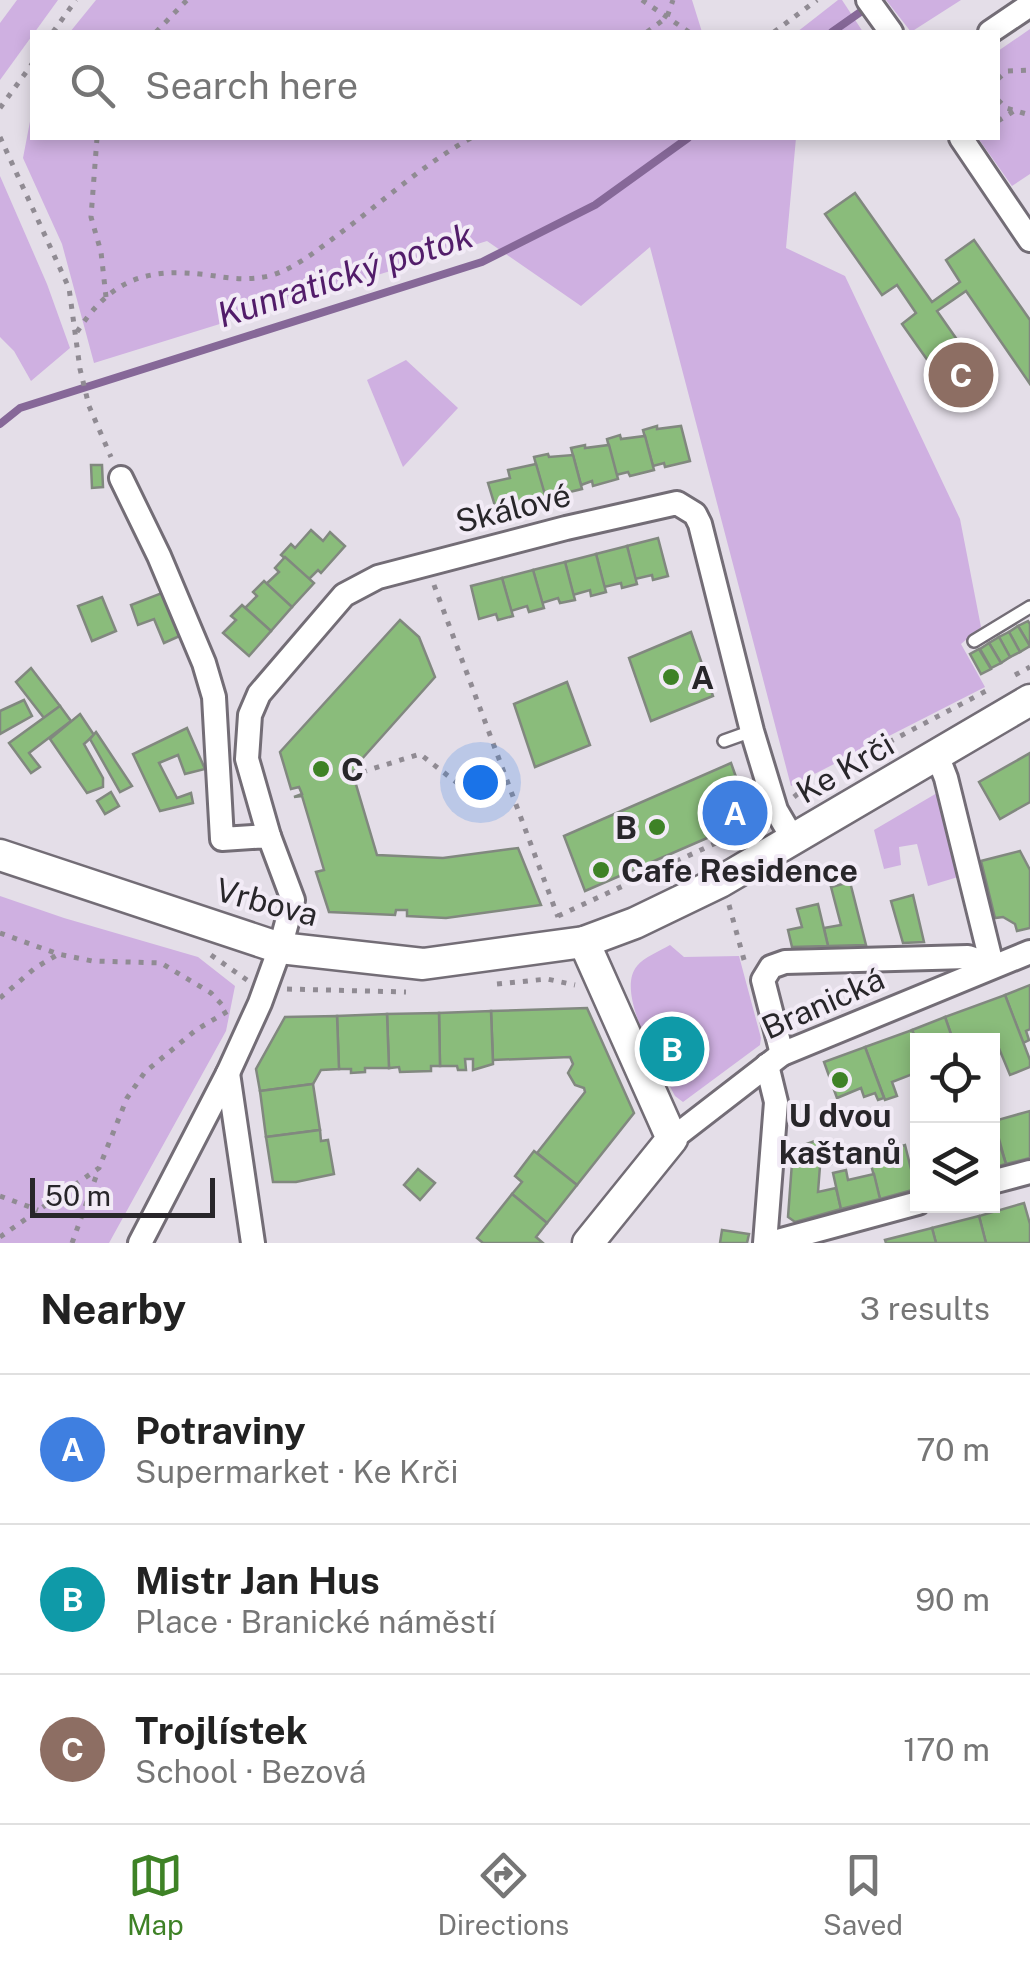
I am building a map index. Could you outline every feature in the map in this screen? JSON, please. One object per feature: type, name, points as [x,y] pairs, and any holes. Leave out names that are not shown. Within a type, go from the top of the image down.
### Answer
[{"type":"main road","name":"Ke Krči","points":[[584,942],[635,923],[720,882],[937,754],[1022,688]]},
{"type":"main road","name":"Vrbova","points":[[0,855],[280,948],[423,964],[584,942]]},
{"type":"main road","points":[[584,942],[672,1139]]},
{"type":"main road","name":"Branická","points":[[588,1243],[672,1139]]},
{"type":"street","points":[[868,0],[888,28]]},
{"type":"street","points":[[993,30],[1030,5]]},
{"type":"street","points":[[962,140],[1030,240]]},
{"type":"street","points":[[121,478],[159,556],[204,662],[214,697],[222,839],[269,836],[292,900],[268,984],[228,1074],[140,1243]]},
{"type":"street","name":"Skálové","points":[[269,836],[251,779],[246,736],[259,694],[344,595],[378,576],[668,503],[687,506],[700,524],[752,730]]},
{"type":"street","points":[[752,730],[776,810],[793,839]]},
{"type":"street","points":[[937,754],[992,965]]},
{"type":"street","name":"Branická","points":[[672,1139],[774,1060],[1030,952]]},
{"type":"street","points":[[910,1205],[767,1243],[776,1102],[764,980],[772,967],[785,962],[968,958],[992,965]]},
{"type":"street","points":[[228,1074],[254,1243]]},
{"type":"street","points":[[1000,1180],[1030,1172]]},
{"type":"lane","points":[[974,641],[1030,607]]},
{"type":"lane","points":[[724,741],[752,730]]},
{"type":"path","points":[[54,30],[76,0]]},
{"type":"path","points":[[158,30],[187,0]]},
{"type":"path","points":[[642,0],[686,30]]},
{"type":"path","points":[[650,30],[667,17],[673,0]]},
{"type":"path","points":[[777,30],[817,0]]},
{"type":"path","points":[[0,108],[30,67]]},
{"type":"path","points":[[1000,77],[1007,71],[1030,70]]},
{"type":"path","points":[[1000,101],[1030,115]]},
{"type":"path","points":[[1000,120],[1014,110]]},
{"type":"path","points":[[0,137],[70,288],[80,369],[89,406],[121,478]]},
{"type":"path","points":[[97,140],[90,217],[100,252],[106,298]]},
{"type":"path","points":[[78,332],[92,310],[134,278],[163,271],[241,280],[272,275],[310,255],[438,156],[467,140]]},
{"type":"path","points":[[426,564],[558,916]]},
{"type":"path","points":[[1022,688],[1030,667]]},
{"type":"path","points":[[889,742],[996,686]]},
{"type":"path","points":[[362,772],[420,754],[474,796],[508,782]]},
{"type":"path","points":[[547,920],[755,826],[808,786]]},
{"type":"path","points":[[713,910],[728,902]]},
{"type":"path","points":[[0,933],[58,954],[92,961],[161,964],[211,993],[228,1010]]},
{"type":"path","points":[[0,998],[34,968],[58,954]]},
{"type":"path","points":[[244,991],[245,979]]},
{"type":"path","points":[[491,984],[547,979],[579,986]]},
{"type":"path","points":[[291,990],[416,992]]},
{"type":"path","points":[[72,1243],[127,1098],[145,1072],[196,1030],[242,1003]]},
{"type":"path","points":[[0,1237],[98,1168]]},
{"type":"path","points":[[0,1196],[38,1210]]},
{"type":"shaded area","points":[[17,0],[58,0],[36,30],[30,30],[30,39],[0,80],[0,23]]},
{"type":"shaded area","points":[[96,0],[692,0],[701,30],[72,30]]},
{"type":"shaded area","points":[[842,0],[862,30],[800,30]]},
{"type":"shaded area","points":[[886,0],[961,0],[914,30],[909,30]]},
{"type":"shaded area","points":[[1030,29],[1030,174],[1012,186],[979,140],[1000,140],[1000,50]]},
{"type":"shaded area","points":[[30,121],[30,140],[796,140],[786,248],[845,276],[960,519],[981,627],[961,644],[985,687],[791,786],[650,247],[581,306],[487,241],[94,363],[62,244],[23,158]]},
{"type":"shaded area","points":[[0,176],[70,348],[31,381],[14,351],[0,337]]},
{"type":"shaded area","points":[[406,360],[458,408],[403,467],[367,380]]},
{"type":"shaded area","points":[[937,793],[958,877],[928,886],[917,844],[899,847],[901,865],[884,869],[874,830]]},
{"type":"shaded area","points":[[0,896],[198,957],[235,986],[226,1031],[109,1243],[0,1243]]},
{"type":"shaded area","points":[[670,945],[684,957],[739,956],[761,1038],[760,1045],[683,1102],[675,1096],[651,1050],[631,994],[631,978],[637,966]]},
{"type":"building","points":[[855,193],[932,302],[960,282],[946,260],[974,240],[1030,320],[1030,384],[966,291],[937,311],[988,384],[959,405],[902,324],[916,313],[897,285],[882,295],[825,214]]},
{"type":"building","points":[[681,426],[690,461],[653,466],[643,430]]},
{"type":"building","points":[[620,435],[621,439],[645,436],[654,470],[616,475],[607,439]]},
{"type":"building","points":[[609,445],[618,479],[581,485],[571,448]]},
{"type":"building","points":[[573,455],[582,489],[544,494],[534,457]]},
{"type":"building","points":[[536,464],[546,498],[495,506],[488,483],[510,478],[508,470]]},
{"type":"building","points":[[91,465],[102,465],[103,487],[92,488]]},
{"type":"building","points":[[311,530],[323,541],[330,532],[345,546],[321,573],[318,570],[309,579],[281,555],[291,544],[295,548]]},
{"type":"building","points":[[658,538],[668,576],[635,579],[627,546]]},
{"type":"building","points":[[627,546],[637,584],[604,587],[596,554]]},
{"type":"building","points":[[596,554],[606,592],[591,596],[590,590],[573,595],[565,562]]},
{"type":"building","points":[[285,557],[314,583],[292,607],[266,584],[279,572],[275,568]]},
{"type":"building","points":[[565,562],[575,600],[560,603],[558,598],[542,603],[533,570]]},
{"type":"building","points":[[533,570],[544,608],[529,612],[527,606],[511,611],[502,578]]},
{"type":"building","points":[[502,578],[513,616],[498,620],[496,614],[479,619],[471,586]]},
{"type":"building","points":[[264,581],[292,607],[271,631],[245,608]]},
{"type":"building","points":[[167,591],[184,634],[164,643],[154,619],[138,625],[131,605]]},
{"type":"building","points":[[102,597],[116,631],[92,641],[78,606]]},
{"type":"building","points":[[242,605],[271,631],[249,656],[223,633],[236,620],[231,616]]},
{"type":"building","name":"C","points":[[400,620],[419,637],[435,677],[361,760],[363,768],[352,771],[377,855],[443,858],[518,848],[541,905],[446,918],[407,916],[407,910],[396,910],[395,915],[329,912],[316,872],[324,870],[302,796],[294,797],[302,794],[299,787],[291,789],[280,752]]},
{"type":"building","points":[[1028,621],[1030,624],[1030,646],[1018,626]]},
{"type":"building","points":[[1018,626],[1030,646],[1020,652],[1009,632]]},
{"type":"building","name":"A","points":[[691,632],[713,696],[651,721],[629,658]]},
{"type":"building","points":[[1009,632],[1020,652],[1010,657],[999,637]]},
{"type":"building","points":[[999,637],[1010,657],[1001,663],[989,643]]},
{"type":"building","points":[[989,643],[1001,663],[991,668],[980,649]]},
{"type":"building","points":[[979,649],[991,669],[981,674],[970,654]]},
{"type":"building","points":[[31,668],[60,706],[44,718],[16,682]]},
{"type":"building","points":[[567,682],[590,745],[535,767],[514,704]]},
{"type":"building","points":[[24,700],[32,716],[0,734],[0,711]]},
{"type":"building","points":[[60,706],[71,721],[29,753],[40,767],[31,773],[9,743]]},
{"type":"building","points":[[80,714],[94,735],[84,744],[103,778],[103,787],[87,793],[50,739]]},
{"type":"building","points":[[187,728],[205,769],[185,774],[178,755],[159,763],[177,798],[191,793],[193,803],[160,811],[133,754]]},
{"type":"building","points":[[96,732],[132,786],[120,792],[90,739]]},
{"type":"building","points":[[1030,753],[1030,802],[1000,819],[979,782]]},
{"type":"building","name":"B","points":[[731,763],[751,819],[585,891],[564,836]]},
{"type":"building","points":[[111,792],[119,806],[105,814],[97,801]]},
{"type":"building","points":[[1020,851],[1030,870],[1030,928],[1017,931],[1015,924],[1003,917],[995,918],[981,861]]},
{"type":"building","points":[[850,882],[866,945],[828,946],[824,928],[841,925],[831,887]]},
{"type":"building","points":[[913,895],[924,942],[903,943],[891,901]]},
{"type":"building","points":[[818,904],[828,946],[792,947],[788,930],[802,927],[797,909]]},
{"type":"building","points":[[1030,985],[1030,1029],[1026,1031],[1029,1040],[1023,1043],[1005,995]]},
{"type":"building","points":[[1005,995],[1030,1067],[1010,1075],[1000,1051],[1000,1033],[951,1033],[945,1017]]},
{"type":"building","points":[[587,1008],[634,1113],[577,1185],[537,1153],[585,1092],[568,1073],[573,1064],[570,1057],[493,1060],[491,1011]]},
{"type":"building","points":[[491,1011],[493,1064],[473,1070],[473,1059],[465,1059],[466,1070],[440,1066],[439,1013]]},
{"type":"building","points":[[439,1013],[440,1066],[431,1066],[431,1071],[400,1072],[399,1067],[389,1068],[387,1014]]},
{"type":"building","points":[[387,1014],[389,1068],[365,1068],[365,1072],[351,1073],[351,1069],[339,1069],[337,1016]]},
{"type":"building","points":[[337,1016],[339,1069],[321,1070],[313,1084],[260,1091],[256,1069],[285,1017]]},
{"type":"building","points":[[945,1017],[951,1033],[913,1033],[912,1030]]},
{"type":"building","points":[[912,1030],[910,1075],[892,1082],[897,1096],[885,1100],[865,1047]]},
{"type":"building","points":[[865,1047],[884,1098],[878,1100],[875,1093],[864,1097],[861,1088],[837,1098],[824,1062]]},
{"type":"building","points":[[313,1084],[320,1130],[266,1137],[260,1091]]},
{"type":"building","points":[[1030,1111],[1030,1158],[1006,1164],[1000,1142],[1000,1119]]},
{"type":"building","points":[[320,1130],[321,1141],[328,1140],[334,1174],[273,1182],[266,1137]]},
{"type":"building","points":[[820,1139],[826,1141],[831,1164],[820,1166],[818,1192],[836,1188],[841,1209],[795,1222],[788,1217],[793,1149]]},
{"type":"building","points":[[905,1145],[910,1191],[880,1199],[870,1161],[889,1156],[887,1150]]},
{"type":"building","points":[[534,1151],[577,1185],[547,1223],[512,1194],[522,1182],[515,1176]]},
{"type":"building","points":[[418,1169],[435,1183],[420,1200],[404,1185]]},
{"type":"building","points":[[846,1170],[848,1180],[874,1174],[880,1199],[841,1209],[833,1173]]},
{"type":"building","points":[[512,1194],[547,1223],[536,1237],[543,1243],[483,1243],[477,1238]]},
{"type":"building","points":[[1024,1203],[1030,1243],[986,1243],[979,1216]]},
{"type":"building","points":[[979,1216],[986,1243],[936,1243],[932,1228]]},
{"type":"building","points":[[932,1228],[936,1243],[885,1240]]},
{"type":"building","points":[[722,1230],[749,1234],[747,1243],[720,1243]]},
{"type":"waterway","name":"Kunratický potok","points":[[835,30],[869,6]]},
{"type":"waterway","name":"Kunratický potok","points":[[0,424],[20,408],[482,262],[595,205],[685,140]]},
{"type":"place","name":"Trojlístek","points":[[961,375]]},
{"type":"place","name":"A","points":[[671,677]]},
{"type":"place","name":"C","points":[[321,769]]},
{"type":"place","name":"Potraviny","points":[[735,813]]},
{"type":"place","name":"B","points":[[657,827]]},
{"type":"place","name":"Cafe Residence","points":[[601,870]]},
{"type":"place","name":"Mistr Jan Hus","points":[[672,1049]]},
{"type":"place","name":"U dvou kaštanů","points":[[840,1080]]}]
